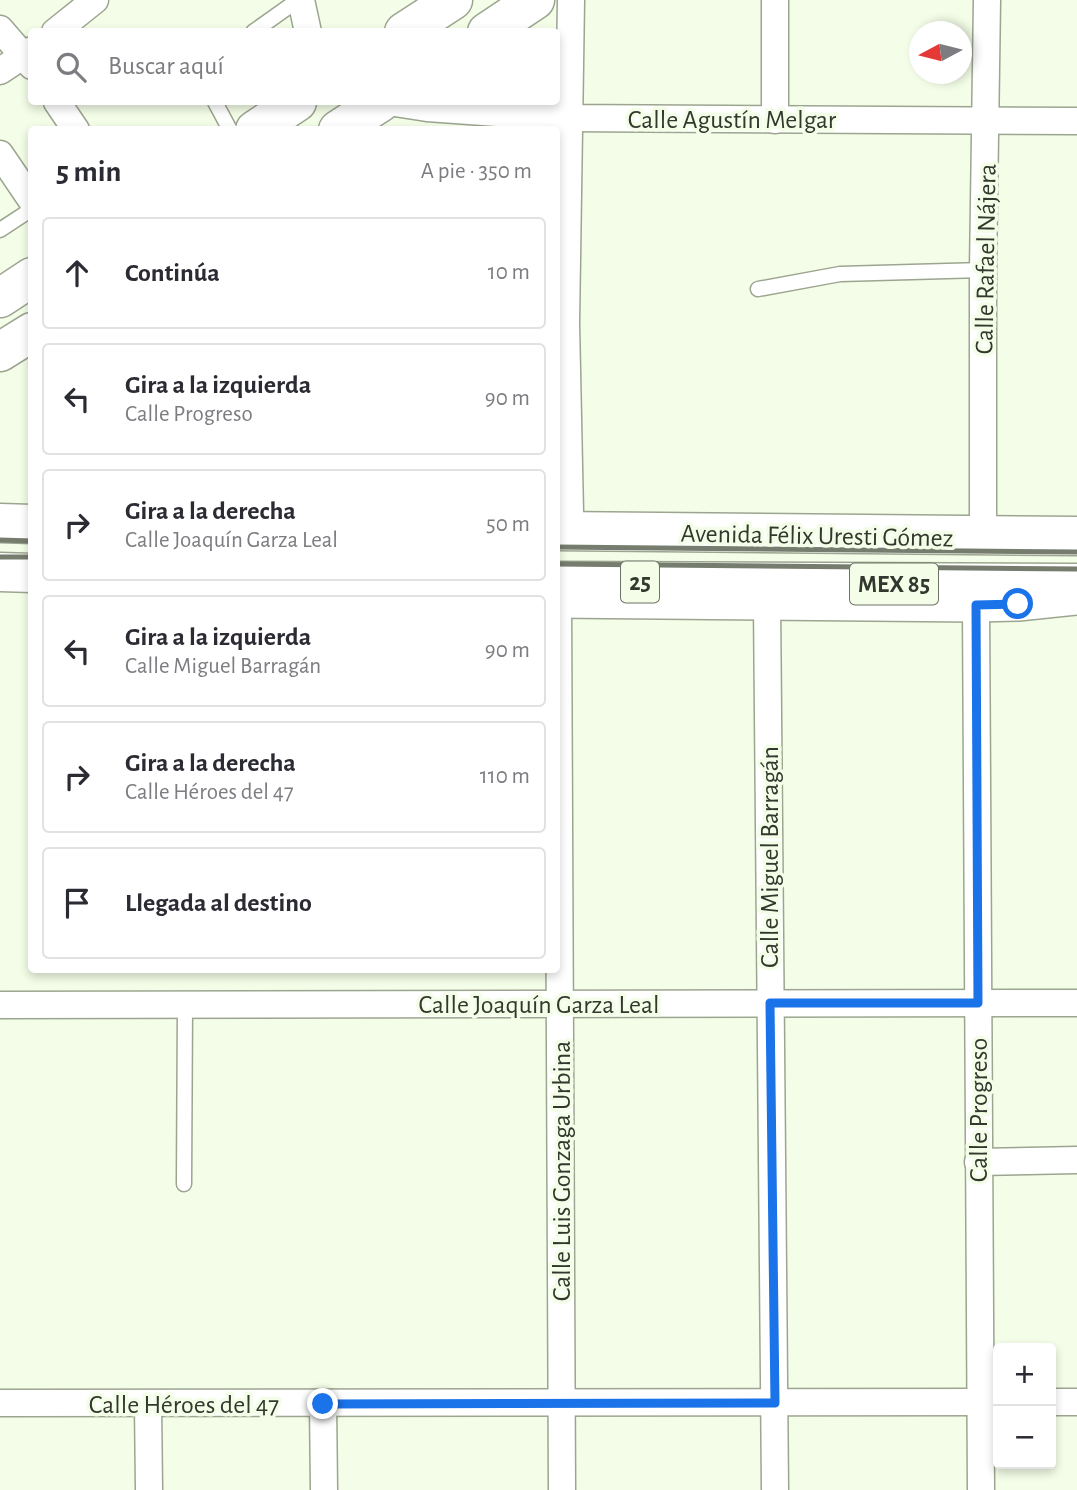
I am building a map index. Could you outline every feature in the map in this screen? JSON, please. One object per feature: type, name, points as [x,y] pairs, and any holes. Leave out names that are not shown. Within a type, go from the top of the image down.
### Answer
[{"type":"main road","points":[[410,28],[453,0]]},
{"type":"main road","points":[[493,28],[535,0]]},
{"type":"main road","points":[[261,126],[292,105]]},
{"type":"main road","points":[[344,126],[376,105]]},
{"type":"main road","points":[[0,298],[28,280]]},
{"type":"main road","points":[[0,352],[28,334]]},
{"type":"main road","name":"Avenida Félix Uresti Gómez","points":[[561,519],[722,534],[1073,531]]},
{"type":"main road","points":[[0,523],[28,524]]},
{"type":"main road","points":[[0,572],[28,573]]},
{"type":"main road","name":"Avenida Félix Uresti Gómez","points":[[560,594],[723,583],[1073,588]]},
{"type":"street","points":[[60,28],[95,0]]},
{"type":"street","points":[[300,0],[307,28]]},
{"type":"street","points":[[570,0],[561,323],[561,519],[983,519],[1073,531]]},
{"type":"street","points":[[775,0],[775,120]]},
{"type":"street","name":"Calle Rafael Nájera","points":[[983,519],[987,0]]},
{"type":"street","points":[[0,29],[28,56]]},
{"type":"street","points":[[0,71],[28,57]]},
{"type":"street","points":[[59,105],[73,126]]},
{"type":"street","name":"Calle Agustín Melgar","points":[[410,105],[567,118],[1077,121]]},
{"type":"street","points":[[0,154],[28,195]]},
{"type":"street","points":[[0,508],[28,508]]},
{"type":"street","name":"25","points":[[560,594],[767,603],[976,605],[1018,604],[1073,588]]},
{"type":"street","points":[[0,590],[28,590]]},
{"type":"street","name":"Calle Miguel Barragán","points":[[767,603],[775,1490]]},
{"type":"street","name":"Calle Progreso","points":[[976,605],[978,1162],[989,1402],[981,1490]]},
{"type":"street","name":"Calle Luis Gonzaga Urbina","points":[[560,973],[562,1490]]},
{"type":"street","name":"Calle Joaquín Garza Leal","points":[[0,1004],[1077,1003]]},
{"type":"street","points":[[978,1162],[1077,1160]]},
{"type":"street","name":"Calle Héroes del 47","points":[[0,1403],[989,1402]]},
{"type":"street","points":[[1056,1402],[1077,1402]]},
{"type":"street","points":[[148,1404],[149,1490]]},
{"type":"street","points":[[323,1404],[324,1490]]},
{"type":"lane","points":[[259,28],[300,0]]},
{"type":"lane","points":[[217,105],[228,126]]},
{"type":"lane","points":[[0,230],[28,212]]},
{"type":"lane","points":[[758,289],[840,274],[983,270]]},
{"type":"lane","points":[[184,1184],[185,1004]]},
{"type":"railway","points":[[0,540],[28,541]]},
{"type":"railway","points":[[560,547],[1077,552]]},
{"type":"railway","points":[[0,557],[28,557]]},
{"type":"railway","points":[[560,564],[1077,569]]},
{"type":"route","points":[[323,1404],[775,1403],[770,1003],[978,1003],[976,605],[1018,604]]}]
